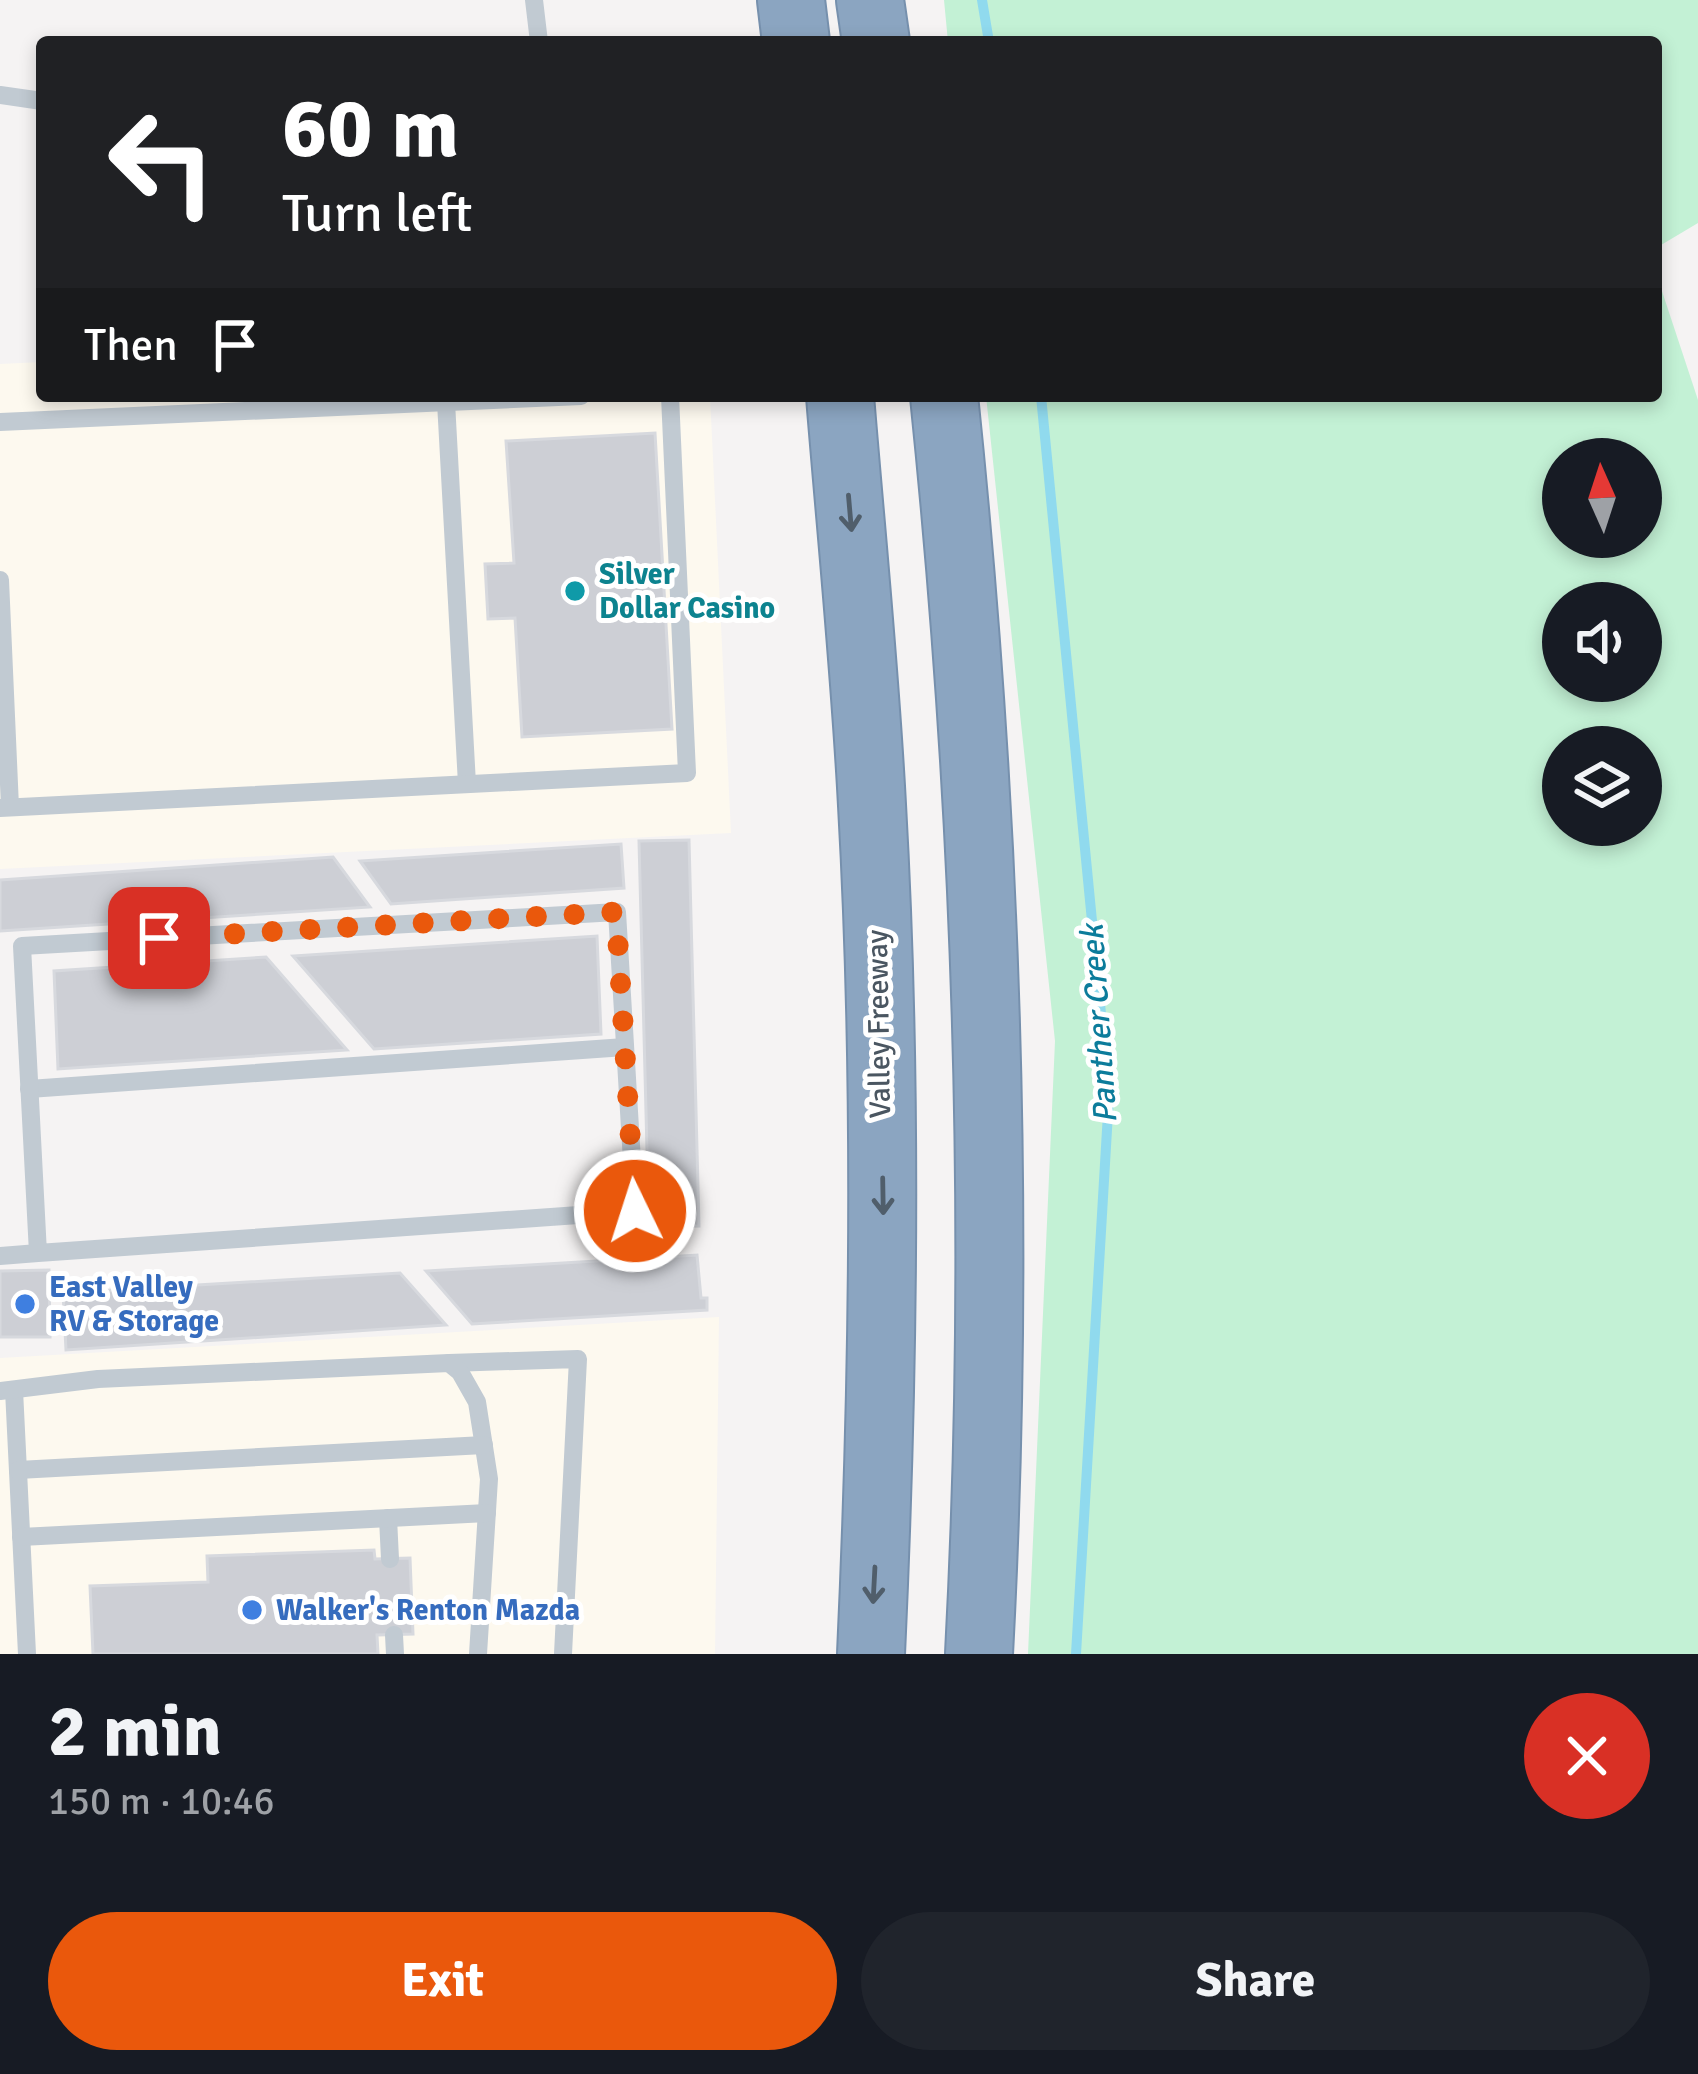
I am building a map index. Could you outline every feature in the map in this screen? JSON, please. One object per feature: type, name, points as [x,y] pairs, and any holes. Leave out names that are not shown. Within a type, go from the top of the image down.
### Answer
[{"type":"highway","points":[[791,0],[795,36]]},
{"type":"highway","points":[[870,0],[875,36]]},
{"type":"highway","points":[[896,0],[900,36]]},
{"type":"highway","name":"Valley Freeway","points":[[840,402],[872,806],[880,1044],[883,1285],[871,1654]]},
{"type":"highway","points":[[919,402],[946,728],[958,984],[960,1257],[950,1654]]},
{"type":"highway","points":[[945,402],[978,816],[984,1005],[987,1292],[979,1654]]},
{"type":"lane","points":[[534,0],[538,36]]},
{"type":"lane","points":[[0,95],[36,100]]},
{"type":"lane","points":[[0,422],[446,402],[467,784]]},
{"type":"lane","points":[[0,580],[5,807],[687,773],[670,402]]},
{"type":"lane","points":[[0,1256],[635,1211],[616,912],[22,946],[38,1253]]},
{"type":"lane","points":[[29,1089],[625,1048]]},
{"type":"lane","points":[[27,1654],[18,1470],[7,1391],[98,1379],[578,1359],[563,1654]]},
{"type":"lane","points":[[449,1363],[460,1372],[477,1402],[489,1479],[478,1654]]},
{"type":"lane","points":[[18,1470],[484,1445]]},
{"type":"lane","points":[[21,1537],[487,1513]]},
{"type":"lane","points":[[388,1518],[390,1558]]},
{"type":"shaded area","points":[[36,362],[36,402],[710,402],[731,833],[0,869],[0,364]]},
{"type":"shaded area","points":[[719,1317],[715,1654],[0,1654],[0,1358]]},
{"type":"green space","points":[[944,0],[1698,0],[1698,223],[1662,244],[1662,36],[947,36]]},
{"type":"green space","points":[[1662,291],[1698,400],[1698,1654],[1028,1654],[1055,1041],[987,402],[1662,402]]},
{"type":"building","name":"Silver Dollar Casino","points":[[655,433],[672,729],[522,737],[515,618],[488,619],[485,564],[514,563],[506,441]]},
{"type":"building","points":[[689,840],[699,1226],[649,1228],[639,841]]},
{"type":"building","points":[[621,844],[624,888],[391,904],[360,861]]},
{"type":"building","points":[[333,857],[370,907],[0,931],[0,880]]},
{"type":"building","points":[[597,936],[601,1034],[374,1049],[293,956]]},
{"type":"building","points":[[266,957],[347,1050],[58,1069],[54,971]]},
{"type":"building","points":[[697,1255],[701,1298],[707,1298],[707,1310],[472,1324],[426,1271]]},
{"type":"building","name":"East Valley RV & Storage","points":[[49,1270],[50,1337],[0,1337],[0,1271]]},
{"type":"building","points":[[400,1273],[446,1325],[66,1350],[63,1293]]},
{"type":"building","name":"Walker's Renton Mazda","points":[[374,1550],[375,1559],[410,1558],[413,1634],[377,1635],[378,1654],[93,1654],[90,1586],[208,1582],[207,1556]]},
{"type":"waterway","name":"Panther Creek","points":[[982,0],[988,36]]},
{"type":"waterway","name":"Panther Creek","points":[[1042,402],[1109,1096],[1076,1654]]},
{"type":"place","name":"Silver Dollar Casino","points":[[575,591]]},
{"type":"place","name":"East Valley RV & Storage","points":[[25,1304]]},
{"type":"place","name":"Walker's Renton Mazda","points":[[252,1610]]},
{"type":"route","points":[[159,938],[616,912],[635,1211]]}]
